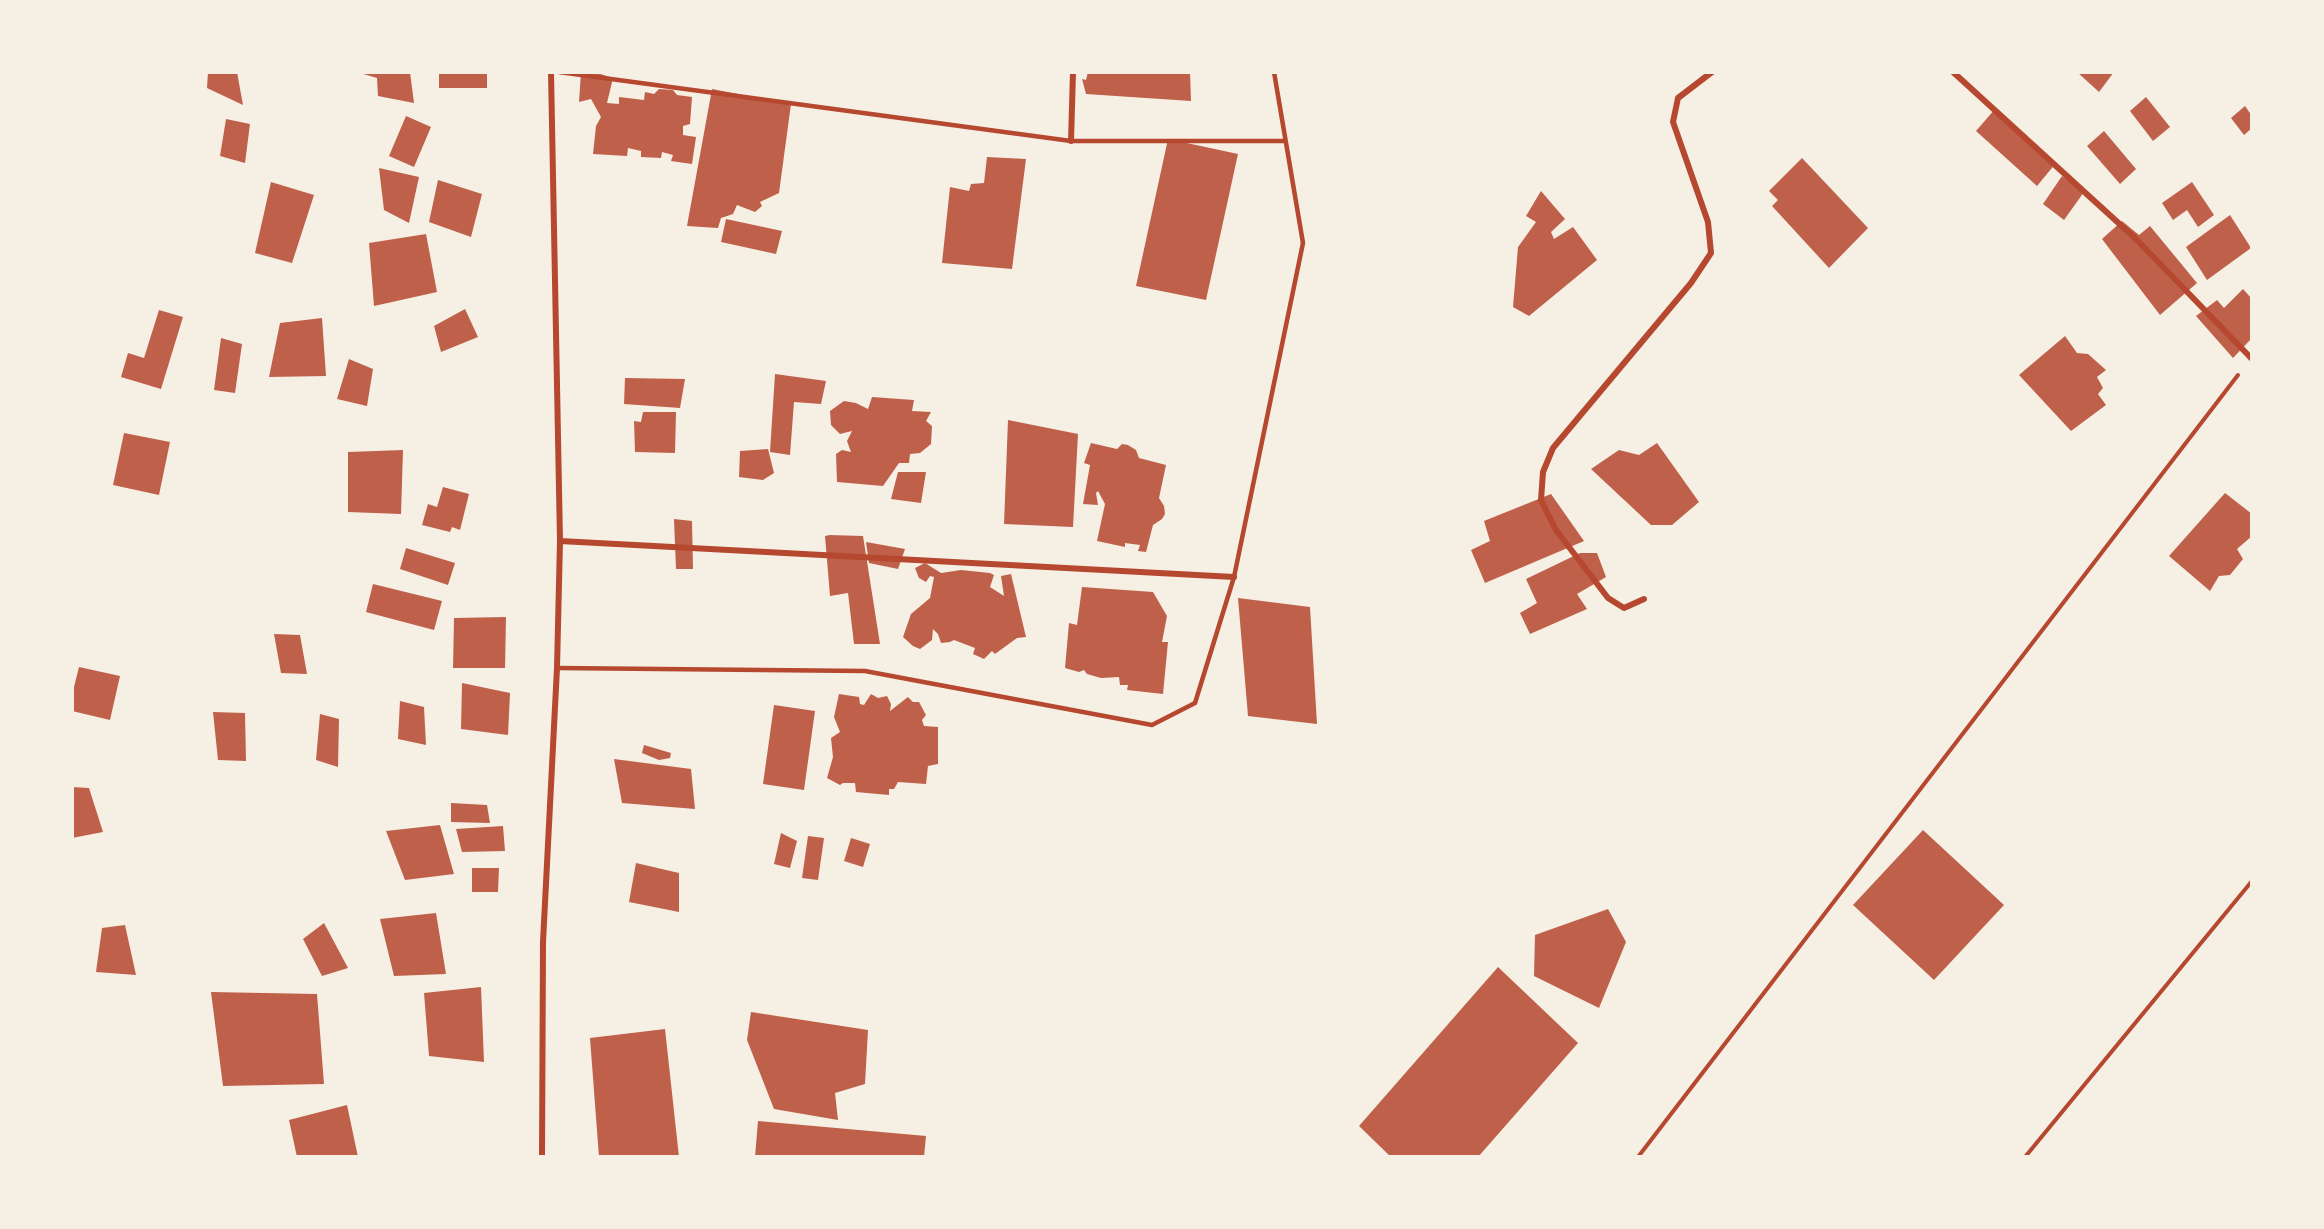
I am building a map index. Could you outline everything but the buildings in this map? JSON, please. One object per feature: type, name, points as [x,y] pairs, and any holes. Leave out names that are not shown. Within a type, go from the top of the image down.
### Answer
[{"type":"street","points":[[542,1157],[543,942],[557,668],[560,541],[551,72]]},
{"type":"street","points":[[1071,141],[1073,72]]},
{"type":"street","points":[[1644,599],[1624,608],[1608,598],[1556,530],[1541,500],[1543,472],[1553,448],[1691,283],[1711,253],[1708,222],[1673,122],[1678,98],[1712,72]]},
{"type":"street","points":[[1953,72],[2136,239],[2251,359]]},
{"type":"street","points":[[560,541],[1234,577]]},
{"type":"lane","points":[[559,72],[1071,141],[1285,141]]},
{"type":"lane","points":[[557,668],[865,671],[1152,725],[1195,703],[1234,577],[1303,243],[1274,72]]},
{"type":"path","points":[[1638,1157],[2251,359]]},
{"type":"path","points":[[2025,1157],[2252,881]]}]
